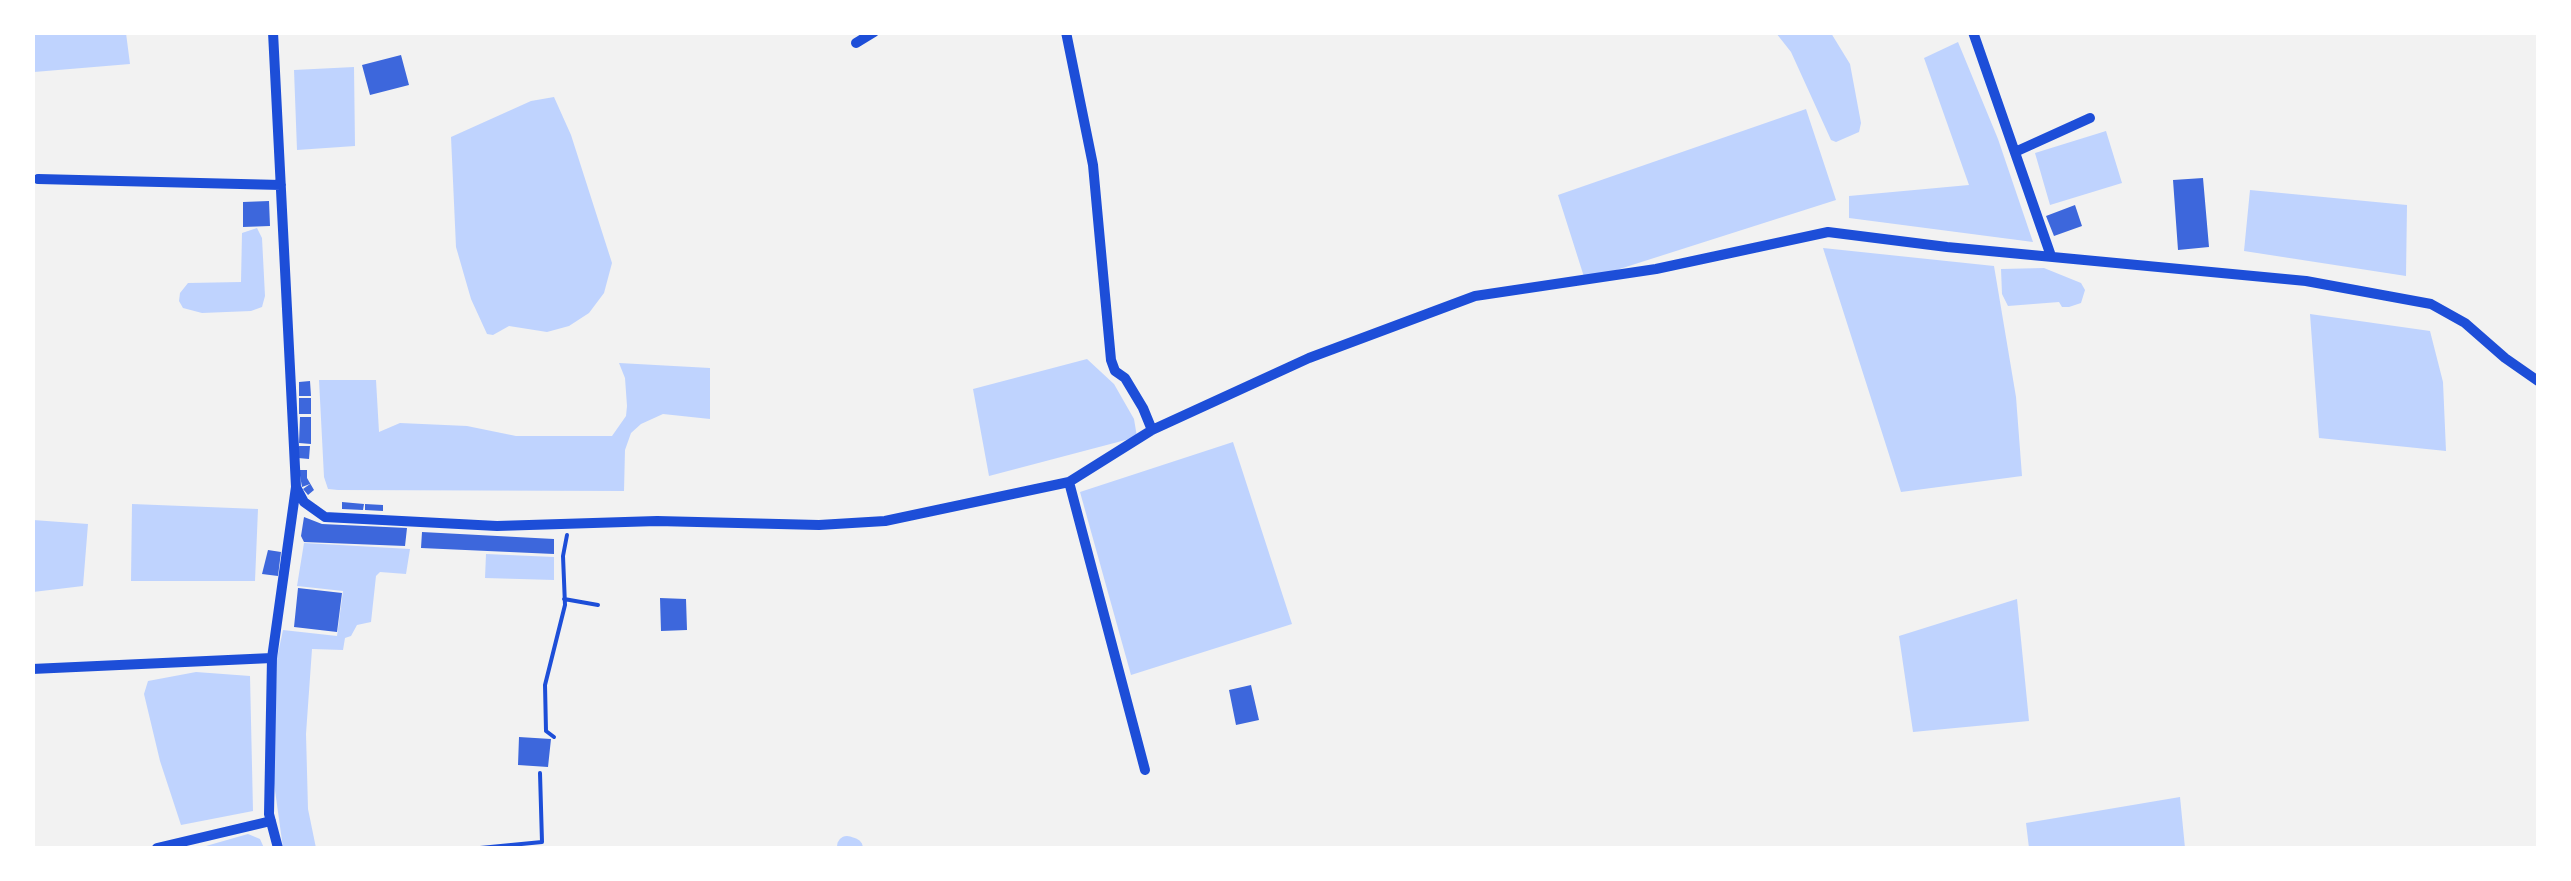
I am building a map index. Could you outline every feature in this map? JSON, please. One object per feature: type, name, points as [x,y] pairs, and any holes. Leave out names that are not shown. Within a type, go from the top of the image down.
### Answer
[{"type":"street","points":[[273,32],[296,487],[272,658],[271,821],[278,848]]},
{"type":"street","points":[[856,44],[874,32]]},
{"type":"street","points":[[1066,32],[1093,165],[1111,360],[1143,408],[1152,430]]},
{"type":"street","points":[[1974,32],[2051,256]]},
{"type":"street","points":[[2015,152],[2090,118]]},
{"type":"street","points":[[38,179],[281,185]]},
{"type":"street","points":[[296,487],[304,502],[326,517],[497,526],[657,521],[820,525],[885,520],[1070,482],[1152,430],[1308,358],[1475,296],[1656,269],[1828,232],[2306,281],[2432,304],[2465,323],[2538,382]]},
{"type":"street","points":[[1070,482],[1144,770]]},
{"type":"street","points":[[32,669],[272,658]]},
{"type":"street","points":[[157,848],[271,821]]},
{"type":"path","points":[[554,736],[546,732],[545,685],[564,598],[564,547],[569,526]]},
{"type":"path","points":[[564,598],[598,604]]},
{"type":"path","points":[[480,848],[542,842],[540,773]]},
{"type":"water","points":[[32,33],[126,33],[130,64],[34,72]]},
{"type":"water","points":[[1776,33],[1831,33],[1850,64],[1861,123],[1859,132],[1836,142],[1831,140],[1791,52]]},
{"type":"water","points":[[1958,42],[1998,139],[2033,242],[1849,218],[1849,196],[1969,185],[1924,58]]},
{"type":"water","points":[[354,67],[355,146],[297,150],[294,70]]},
{"type":"water","points":[[554,97],[571,135],[612,263],[604,293],[589,313],[569,326],[547,332],[509,326],[487,334],[471,299],[456,247],[451,137],[531,101]]},
{"type":"water","points":[[1806,109],[1836,200],[1585,280],[1558,195]]},
{"type":"water","points":[[2106,131],[2122,183],[2050,205],[2035,153]]},
{"type":"water","points":[[2250,190],[2407,205],[2406,276],[2244,251]]},
{"type":"water","points":[[257,228],[262,238],[262,307],[202,313],[183,308],[180,293],[188,283],[241,282],[242,233]]},
{"type":"water","points":[[1823,248],[1994,266],[2016,397],[2022,476],[1901,492]]},
{"type":"water","points":[[2044,268],[2081,283],[2085,290],[2081,303],[2069,307],[2062,307],[2059,302],[2008,306],[2002,294],[2001,269]]},
{"type":"water","points":[[2310,314],[2430,331],[2443,382],[2446,451],[2319,438]]},
{"type":"water","points":[[1087,359],[1114,384],[1134,419],[1137,437],[989,476],[973,389]]},
{"type":"water","points":[[619,363],[710,368],[710,419],[663,414],[641,424],[631,433],[625,450],[624,491],[328,489],[319,380],[376,380],[379,432],[400,423],[467,426],[516,436],[612,436],[626,416],[627,406],[625,378]]},
{"type":"water","points":[[1233,442],[1292,624],[1131,675],[1080,492]]},
{"type":"water","points":[[132,504],[258,509],[255,581],[131,581]]},
{"type":"water","points":[[33,520],[88,524],[83,586],[33,592]]},
{"type":"water","points":[[304,543],[410,549],[406,574],[380,572],[376,576],[371,622],[357,625],[351,636],[345,638],[343,650],[312,649],[306,734],[308,809],[316,848],[283,848],[273,776],[277,658],[283,630],[337,636],[343,591],[297,586]]},
{"type":"water","points":[[486,554],[554,557],[554,580],[485,578]]},
{"type":"water","points":[[2017,599],[2029,721],[1913,732],[1899,636]]},
{"type":"water","points":[[196,672],[250,676],[253,811],[181,825],[144,694],[148,681]]},
{"type":"water","points":[[2180,797],[2185,848],[2029,848],[2026,823]]},
{"type":"water","points":[[248,834],[260,839],[264,848],[199,848]]},
{"type":"building","points":[[401,55],[409,85],[370,95],[362,65]]},
{"type":"building","points":[[2203,178],[2209,247],[2178,250],[2173,180]]},
{"type":"building","points":[[269,201],[270,226],[243,227],[243,202]]},
{"type":"building","points":[[2075,205],[2082,226],[2054,236],[2046,216]]},
{"type":"building","points":[[310,381],[311,396],[299,396],[299,382]]},
{"type":"building","points":[[299,398],[311,398],[311,414],[299,414]]},
{"type":"building","points":[[300,417],[311,417],[311,444],[299,443]]},
{"type":"building","points":[[299,446],[310,446],[309,459],[298,458]]},
{"type":"building","points":[[299,470],[307,470],[314,490],[308,495],[303,489],[310,484],[302,487]]},
{"type":"building","points":[[342,502],[364,504],[363,510],[342,509]]},
{"type":"building","points":[[365,504],[383,505],[383,511],[365,510]]},
{"type":"building","points":[[304,517],[322,524],[407,528],[405,546],[304,542]]},
{"type":"building","points":[[422,532],[554,539],[554,554],[421,548]]},
{"type":"building","points":[[268,550],[281,552],[278,576],[262,574]]},
{"type":"building","points":[[298,588],[342,593],[337,632],[294,627]]},
{"type":"building","points":[[660,598],[686,599],[687,630],[661,631]]},
{"type":"building","points":[[1251,685],[1259,720],[1236,725],[1229,690]]},
{"type":"building","points":[[519,737],[551,739],[548,767],[518,765]]},
{"type":"waterway","points":[[847,846],[853,848]]}]
